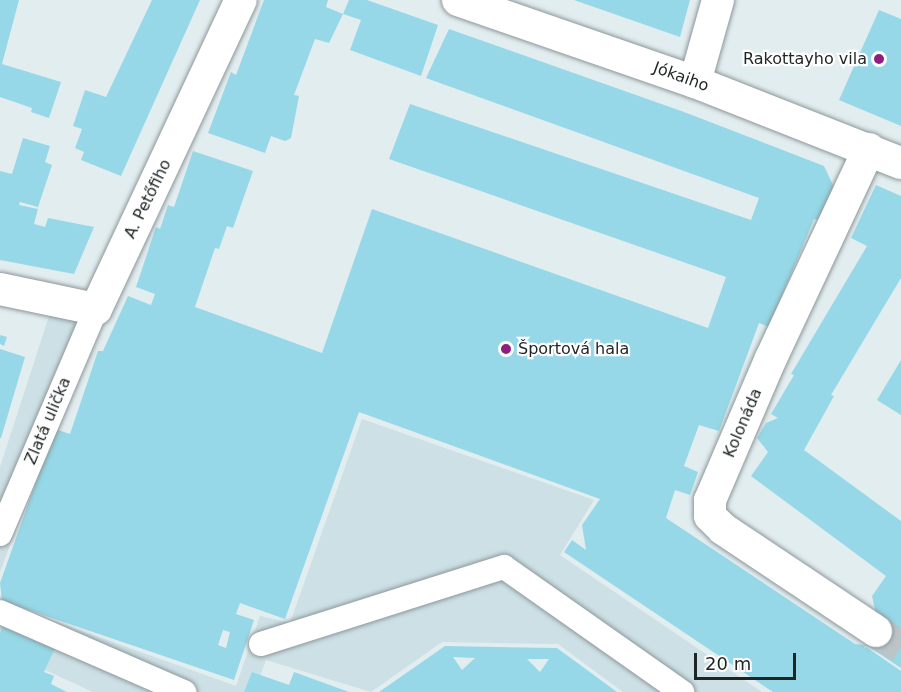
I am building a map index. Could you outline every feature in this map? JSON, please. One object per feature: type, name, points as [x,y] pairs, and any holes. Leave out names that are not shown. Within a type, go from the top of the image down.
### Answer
[{"type":"street","name":"A. Petőfiho","points":[[96,309],[241,0]]},
{"type":"street","name":"Jókaiho","points":[[458,0],[695,82],[901,163]]},
{"type":"street","points":[[695,82],[718,0]]},
{"type":"street","name":"Kolonáda","points":[[869,149],[771,358],[710,500],[710,516],[723,529],[876,631]]},
{"type":"street","points":[[0,289],[96,309]]},
{"type":"street","name":"Zlatá ulička","points":[[0,534],[96,309]]},
{"type":"street","points":[[261,644],[504,567],[682,692]]},
{"type":"street","points":[[0,612],[184,692]]},
{"type":"shaded area","points":[[52,307],[96,315],[0,572],[0,467]]},
{"type":"shaded area","points":[[362,419],[594,500],[560,555],[762,692],[623,692],[558,644],[442,642],[371,692],[266,660],[254,692],[93,692],[0,649],[0,602],[236,686],[260,616],[290,623]]},
{"type":"building","points":[[0,0],[19,0],[2,64],[61,82],[49,118],[31,112],[32,108],[0,97]]},
{"type":"building","points":[[152,0],[200,0],[121,176],[81,160],[84,152],[75,148],[82,129],[73,126],[85,90],[106,97]]},
{"type":"building","points":[[264,0],[328,0],[326,7],[343,14],[329,43],[315,39],[294,95],[299,96],[291,138],[285,141],[271,136],[265,153],[208,133],[231,72],[236,75]]},
{"type":"building","points":[[349,0],[367,0],[438,25],[421,76],[350,50],[361,20],[343,14]]},
{"type":"building","points":[[574,0],[690,0],[680,37]]},
{"type":"building","name":"Rakottayho vila","points":[[879,10],[901,19],[901,126],[839,100]]},
{"type":"building","points":[[449,29],[684,112],[824,166],[834,187],[822,221],[814,219],[769,327],[759,323],[719,431],[699,425],[684,466],[698,472],[690,495],[675,490],[666,518],[855,644],[866,645],[863,649],[866,647],[901,671],[901,692],[773,692],[564,552],[572,540],[586,550],[582,525],[600,499],[359,412],[285,619],[240,603],[236,614],[254,620],[234,680],[2,601],[0,583],[55,429],[70,434],[98,351],[103,351],[128,296],[151,305],[155,294],[136,287],[156,227],[160,229],[168,205],[174,207],[193,151],[253,171],[233,228],[227,226],[219,249],[215,248],[195,307],[322,353],[372,209],[708,328],[726,277],[389,159],[410,104],[751,220],[759,198],[426,78]],"holes":[[[223,630],[230,632],[226,648],[218,645]]]},
{"type":"building","points":[[23,138],[50,146],[45,162],[52,165],[38,207],[20,202],[19,205],[38,209],[34,224],[45,227],[48,218],[94,227],[74,274],[0,260],[0,171],[12,174]]},
{"type":"building","points":[[876,185],[901,196],[901,278],[831,395],[834,396],[804,450],[901,521],[901,635],[877,619],[872,596],[886,576],[751,476],[768,452],[757,438],[766,423],[778,418],[771,414],[794,375],[791,374],[867,246],[851,238]]},
{"type":"building","points":[[0,335],[7,337],[4,346],[0,344]]},
{"type":"building","points":[[0,349],[25,357],[1,438],[0,438]]},
{"type":"building","points":[[901,360],[901,415],[877,400]]},
{"type":"building","points":[[880,623],[901,637],[901,668],[866,645]]},
{"type":"building","points":[[4,624],[56,646],[44,672],[54,676],[51,684],[67,692],[0,692],[0,633]]},
{"type":"building","points":[[445,646],[557,648],[617,692],[379,692]],"holes":[[[453,657],[475,658],[462,670]],[[527,659],[549,659],[540,672]]]},
{"type":"building","points":[[252,672],[289,685],[294,672],[349,692],[244,692]]},
{"type":"tunnel","points":[[876,631],[901,647]]},
{"type":"place","name":"Rakottayho vila","points":[[879,59]]},
{"type":"place","name":"Športová hala","points":[[506,349]]}]
